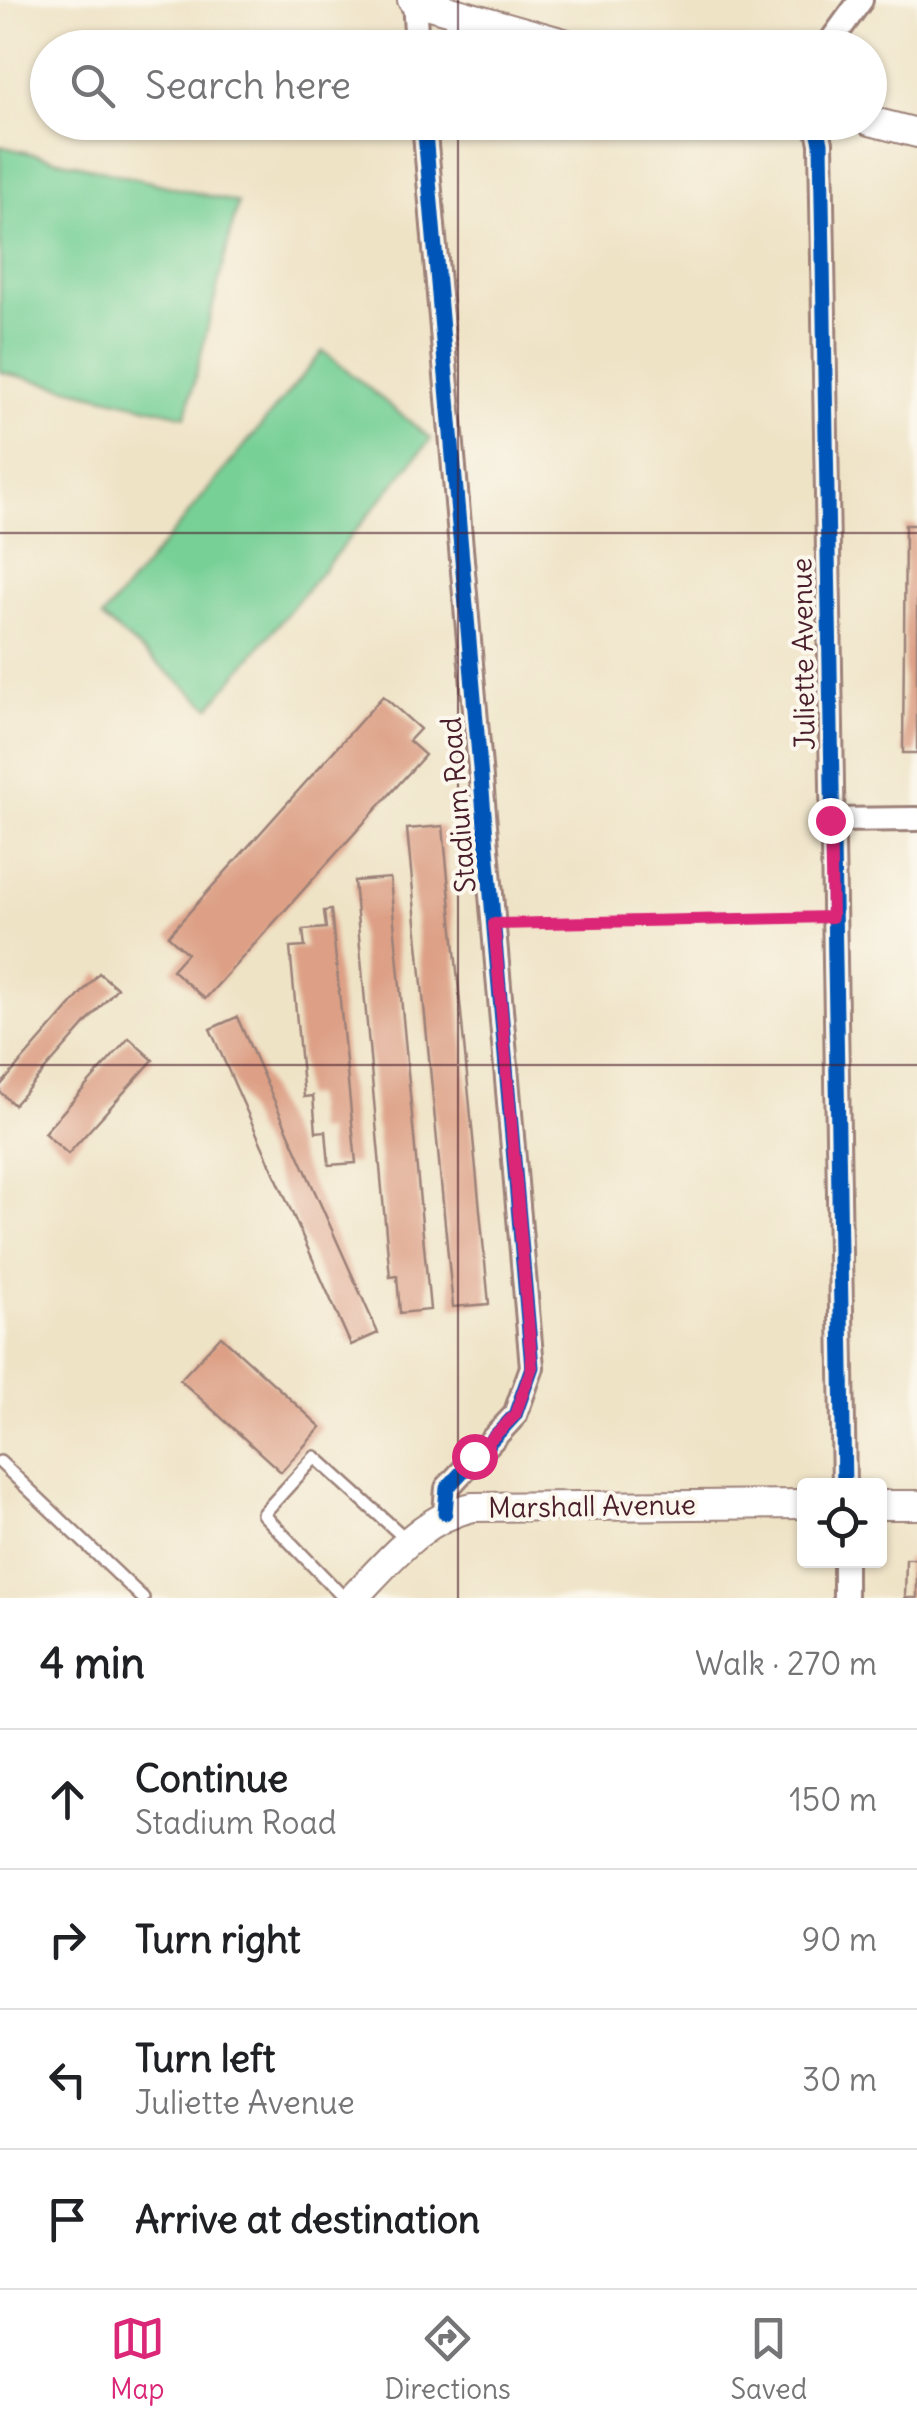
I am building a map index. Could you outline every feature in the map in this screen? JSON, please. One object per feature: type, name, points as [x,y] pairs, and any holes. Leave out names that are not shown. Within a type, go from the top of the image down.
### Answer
[{"type":"street","points":[[416,30],[413,0],[518,30]]},
{"type":"street","points":[[839,30],[861,0]]},
{"type":"street","points":[[887,125],[917,133]]},
{"type":"street","name":"Stadium Road","points":[[426,140],[532,1367],[515,1415],[446,1488],[445,1513]]},
{"type":"street","name":"Juliette Avenue","points":[[818,140],[844,1478]]},
{"type":"street","points":[[830,820],[917,819]]},
{"type":"street","name":"Marshall Avenue","points":[[353,1598],[408,1541],[445,1513],[473,1507],[797,1504]]},
{"type":"street","points":[[887,1505],[917,1504]]},
{"type":"street","points":[[844,1568],[844,1598]]},
{"type":"lane","points":[[344,1598],[262,1514],[315,1457],[408,1541]]},
{"type":"lane","points":[[0,1462],[143,1598]]},
{"type":"path","points":[[494,924],[832,917]]},
{"type":"green space","points":[[0,146],[238,203],[186,416],[0,372]]},
{"type":"green space","points":[[323,351],[431,439],[210,707],[102,618]]},
{"type":"building","points":[[905,525],[917,525],[917,753],[903,753]]},
{"type":"building","points":[[383,696],[420,729],[409,741],[425,755],[205,999],[172,970],[187,953],[168,936]]},
{"type":"building","points":[[443,826],[489,1304],[453,1307],[407,829]]},
{"type":"building","points":[[390,878],[430,1310],[400,1313],[397,1276],[390,1277],[354,881]]},
{"type":"building","points":[[331,910],[356,1163],[329,1165],[326,1131],[316,1132],[313,1096],[304,1097],[290,948],[305,947],[303,930],[326,928],[324,911]]},
{"type":"building","points":[[99,973],[117,988],[14,1105],[0,1092],[0,1086]]},
{"type":"building","points":[[237,1017],[378,1333],[351,1345],[210,1029]]},
{"type":"building","points":[[129,1038],[153,1060],[68,1154],[44,1133]]},
{"type":"building","points":[[221,1336],[321,1427],[281,1472],[180,1380]]},
{"type":"building","points":[[906,1559],[917,1559],[917,1598],[905,1598]]},
{"type":"cycle path","points":[[426,140],[532,1367],[515,1415],[447,1488],[445,1513]]},
{"type":"cycle path","points":[[820,140],[844,1478]]},
{"type":"route","points":[[474,1456],[515,1415],[532,1367],[494,924],[832,917],[830,820]]}]
